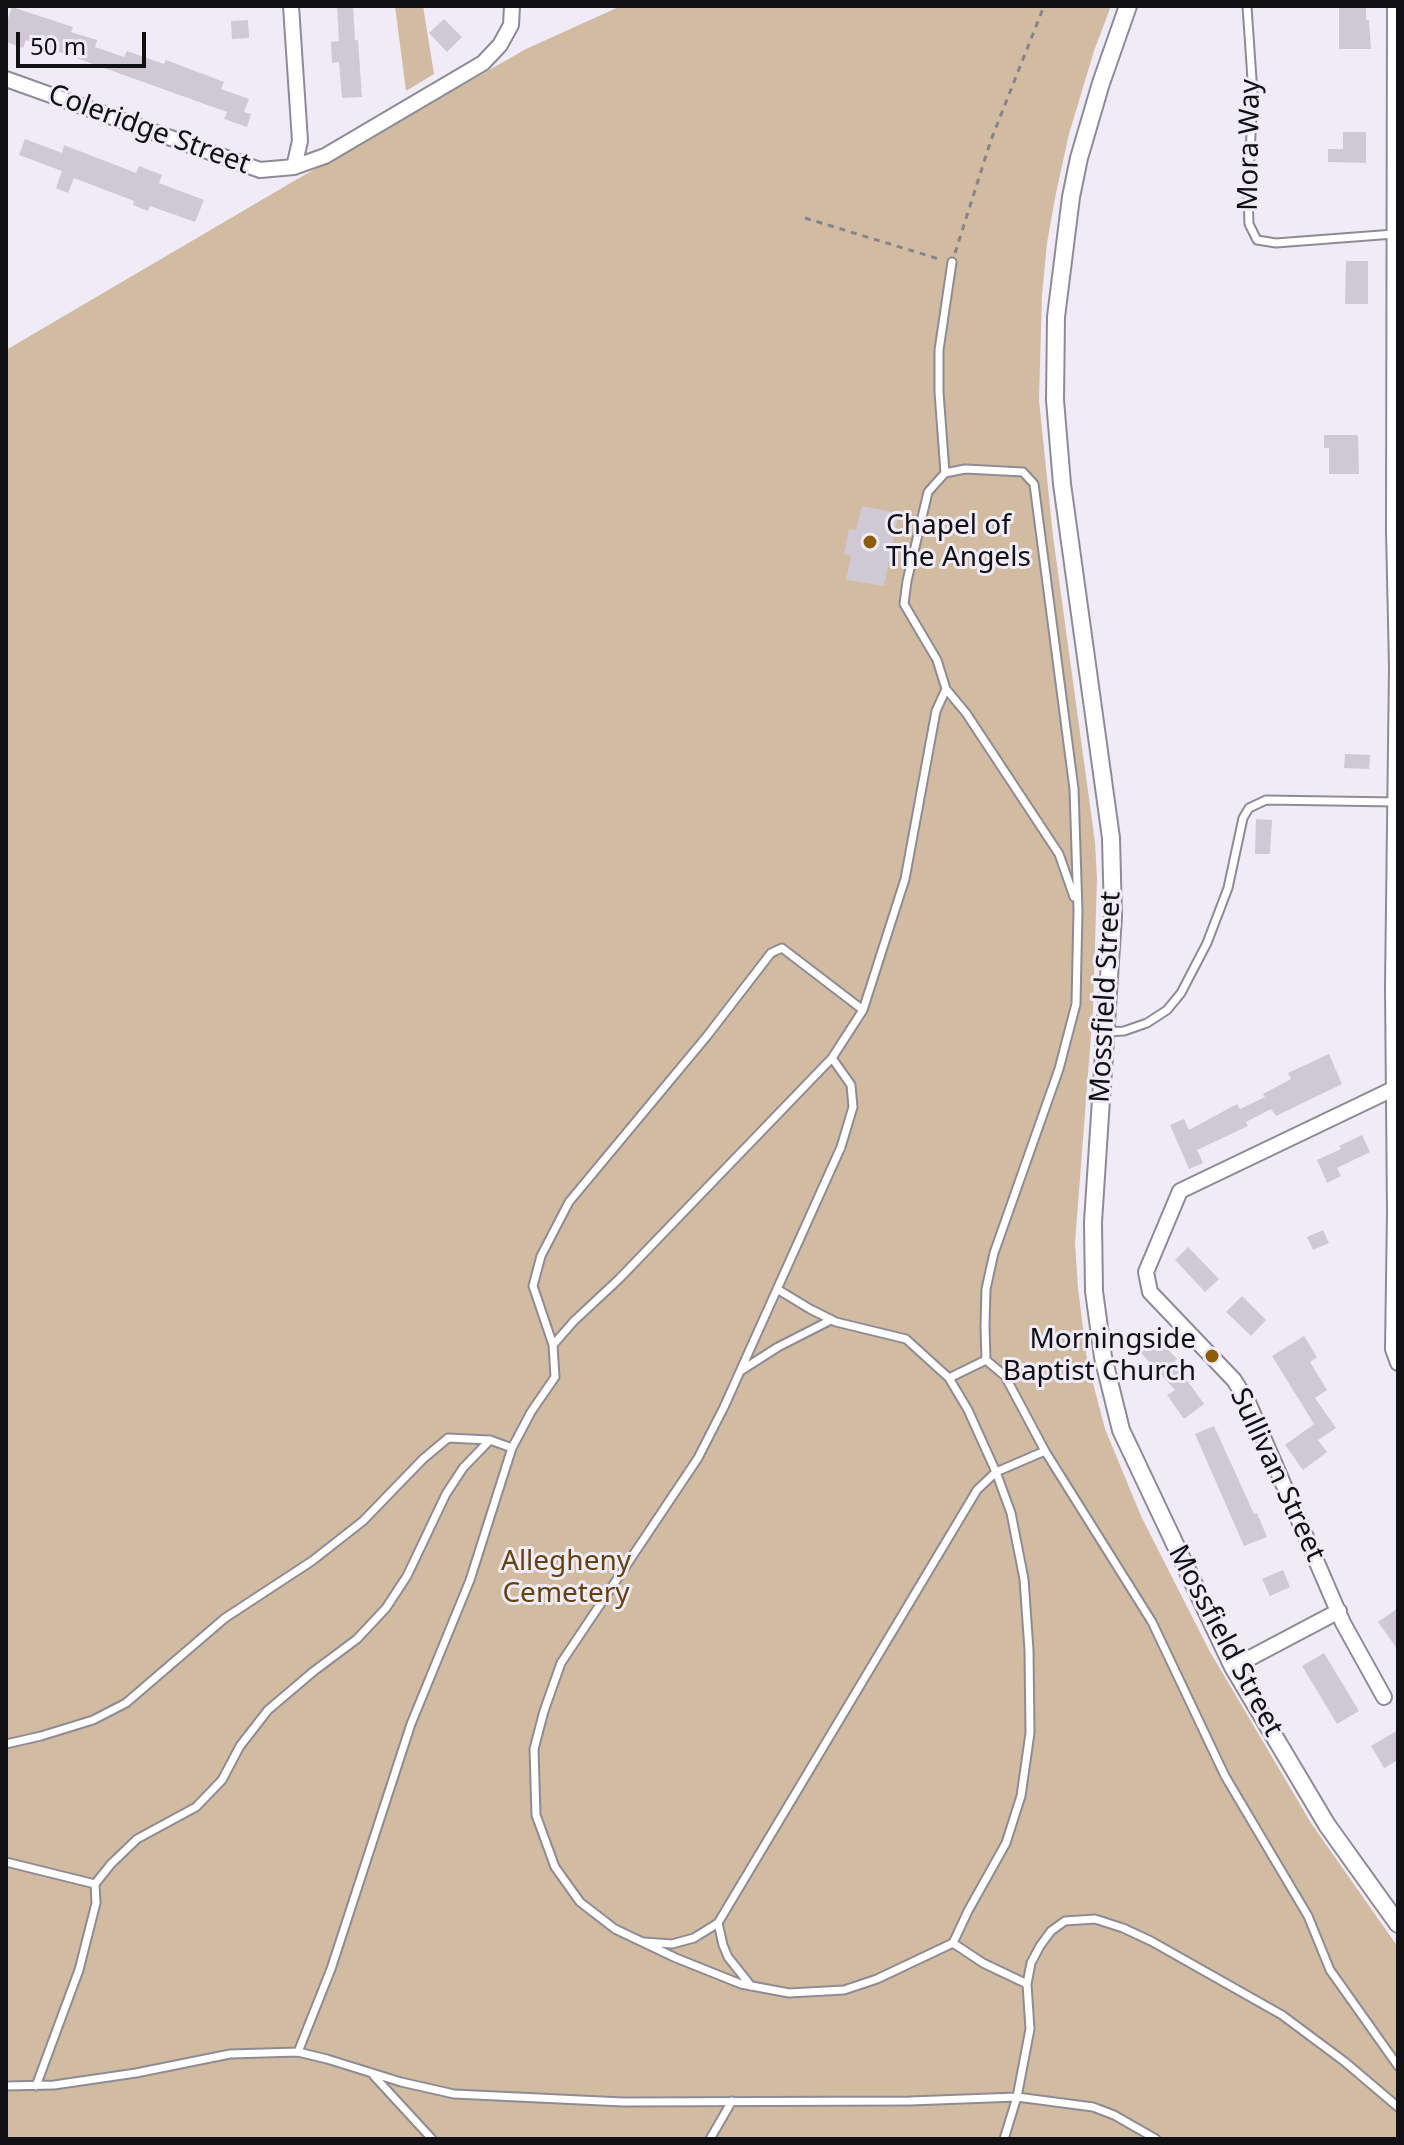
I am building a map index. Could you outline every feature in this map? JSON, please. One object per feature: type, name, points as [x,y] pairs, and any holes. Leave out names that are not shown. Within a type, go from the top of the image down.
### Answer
[{"type":"street","points":[[291,6],[300,141],[294,167]]},
{"type":"street","name":"Coleridge Street","points":[[6,79],[260,170],[294,167],[325,156],[483,63],[500,45],[511,25],[512,6]]},
{"type":"street","name":"Mossfield Street","points":[[1128,6],[1079,158],[1065,236],[1056,317],[1055,400],[1062,484],[1111,838],[1113,916],[1093,1222],[1094,1291],[1103,1357],[1121,1430],[1233,1667],[1327,1825],[1398,1924]]},
{"type":"street","points":[[1395,6],[1398,667],[1393,1089],[1395,1356]]},
{"type":"street","name":"Sullivan Street","points":[[1384,1697],[1343,1623],[1248,1402],[1234,1380],[1150,1292],[1146,1272],[1180,1191],[1393,1089]]},
{"type":"street","points":[[1233,1667],[1339,1611]]},
{"type":"lane","name":"Mora Way","points":[[1247,6],[1253,94],[1249,224],[1257,240],[1276,243],[1394,234]]},
{"type":"lane","points":[[945,473],[939,350],[952,262]]},
{"type":"lane","points":[[1078,924],[1073,892],[1059,854],[966,713],[946,689],[937,660],[904,604],[928,492],[945,473],[965,469],[1023,472],[1034,484],[1074,789],[1078,924],[1076,1004],[1059,1069],[994,1253],[986,1289],[986,1360],[1005,1376],[1045,1451],[1152,1622],[1225,1776],[1308,1916],[1330,1970],[1398,2066]]},
{"type":"lane","points":[[553,1345],[832,1058],[863,1010],[905,879],[936,711],[946,689]]},
{"type":"lane","points":[[1105,1032],[1124,1031],[1147,1023],[1167,1010],[1181,993],[1207,943],[1228,888],[1243,818],[1249,808],[1266,800],[1396,802]]},
{"type":"lane","points":[[298,2052],[331,1969],[411,1724],[470,1580],[512,1448],[555,1377],[553,1345],[533,1286],[541,1256],[569,1202],[707,1036],[771,953],[782,948],[863,1010]]},
{"type":"lane","points":[[777,1289],[831,1320],[906,1339],[949,1378],[968,1410],[996,1472],[1011,1513],[1024,1579],[1030,1733],[1021,1796],[1006,1843],[953,1943],[877,1979],[844,1990],[789,1993],[751,1986],[676,1958],[615,1929],[580,1902],[555,1867],[536,1815],[534,1749],[561,1663],[698,1458],[841,1147],[853,1107],[851,1085],[832,1058]]},
{"type":"lane","points":[[740,1371],[831,1320]]},
{"type":"lane","points":[[949,1378],[986,1360]]},
{"type":"lane","points":[[6,1744],[93,1720],[126,1703],[225,1618],[312,1561],[363,1521],[423,1459],[448,1438],[490,1440],[512,1448]]},
{"type":"lane","points":[[36,2086],[79,1970],[96,1903],[95,1884],[137,1839],[196,1807],[222,1780],[240,1746],[268,1710],[357,1639],[386,1608],[407,1576],[446,1494],[463,1468],[490,1440]]},
{"type":"lane","points":[[644,1942],[672,1944],[694,1938],[718,1923],[977,1490],[996,1472],[1045,1451]]},
{"type":"lane","points":[[6,1862],[95,1884]]},
{"type":"lane","points":[[1004,2139],[1017,2097],[1030,2029],[1027,1984],[1031,1963],[1051,1931],[1065,1921],[1095,1919],[1151,1941],[1282,2015],[1398,2107]]},
{"type":"lane","points":[[718,1923],[728,1957],[751,1986]]},
{"type":"lane","points":[[953,1943],[983,1963],[1027,1984]]},
{"type":"lane","points":[[6,2086],[54,2085],[136,2073],[230,2054],[298,2052],[454,2094],[623,2102],[910,2101],[1017,2097],[1093,2107],[1156,2139]]},
{"type":"lane","points":[[372,2073],[432,2139]]},
{"type":"lane","points":[[710,2139],[732,2101]]},
{"type":"path","points":[[805,218],[952,262],[991,140],[1044,6]]},
{"type":"green space","points":[[395,6],[423,6],[434,74],[406,91]]},
{"type":"green space","name":"Allegheny Cemetery","points":[[621,6],[1111,6],[1069,134],[1056,193],[1042,295],[1039,400],[1053,536],[1095,842],[1097,879],[1093,1010],[1075,1243],[1087,1360],[1105,1429],[1141,1516],[1209,1650],[1311,1823],[1398,1947],[1398,2139],[6,2139],[6,350],[526,49]]},
{"type":"building","points":[[337,6],[353,6],[362,97],[342,98],[339,62],[332,63],[331,42],[339,41]]},
{"type":"building","points":[[1339,6],[1366,6],[1371,49],[1339,49]]},
{"type":"building","points":[[12,7],[73,27],[71,32],[97,40],[95,47],[124,57],[127,51],[164,64],[166,60],[224,82],[221,89],[249,99],[244,112],[251,114],[247,127],[224,119],[227,112],[26,40],[23,48],[6,42],[6,24]]},
{"type":"building","points":[[444,19],[462,37],[447,52],[429,33]]},
{"type":"building","points":[[248,20],[249,38],[232,39],[231,21]]},
{"type":"building","points":[[1343,132],[1366,132],[1366,163],[1328,162],[1328,149],[1343,149]]},
{"type":"building","points":[[25,139],[62,153],[64,145],[136,173],[139,166],[162,175],[159,183],[204,200],[195,222],[150,206],[148,211],[133,205],[134,201],[74,178],[68,193],[56,188],[62,171],[19,155]]},
{"type":"building","points":[[1346,261],[1368,261],[1368,304],[1345,304]]},
{"type":"building","points":[[1324,435],[1358,435],[1359,474],[1329,474],[1329,448],[1324,448]]},
{"type":"building","name":"Chapel of The Angels","points":[[862,506],[892,512],[891,516],[898,517],[884,586],[846,580],[851,556],[844,554],[849,529],[856,530]]},
{"type":"building","points":[[1345,754],[1370,755],[1369,769],[1344,768]]},
{"type":"building","points":[[1256,819],[1272,820],[1270,854],[1255,854]]},
{"type":"building","points":[[1329,1054],[1342,1084],[1276,1116],[1271,1109],[1246,1122],[1248,1126],[1197,1150],[1203,1163],[1189,1169],[1170,1125],[1184,1119],[1189,1130],[1237,1104],[1240,1109],[1291,1079],[1288,1073]]},
{"type":"building","points":[[1362,1135],[1370,1152],[1337,1168],[1341,1176],[1327,1183],[1317,1160]]},
{"type":"building","points":[[1323,1230],[1329,1243],[1313,1250],[1307,1237]]},
{"type":"building","points":[[1188,1247],[1219,1279],[1205,1292],[1175,1260]]},
{"type":"building","points":[[1242,1296],[1266,1320],[1251,1336],[1226,1312]]},
{"type":"building","points":[[1304,1336],[1317,1357],[1310,1362],[1327,1390],[1315,1398],[1336,1428],[1318,1440],[1327,1452],[1303,1470],[1285,1445],[1314,1424],[1272,1356]]},
{"type":"building","points":[[1157,1338],[1177,1359],[1174,1362],[1204,1404],[1184,1419],[1167,1395],[1175,1390],[1141,1353]]},
{"type":"building","points":[[1214,1426],[1267,1537],[1244,1546],[1195,1434]]},
{"type":"building","points":[[1283,1570],[1290,1587],[1270,1596],[1262,1579]]},
{"type":"building","points":[[1398,1608],[1398,1650],[1378,1622]]},
{"type":"building","points":[[1324,1653],[1359,1711],[1337,1724],[1302,1666]]},
{"type":"building","points":[[1398,1730],[1398,1760],[1384,1768],[1371,1746]]},
{"type":"place","name":"Chapel of The Angels","points":[[870,542]]},
{"type":"place","name":"Morningside Baptist Church","points":[[1212,1356]]}]
